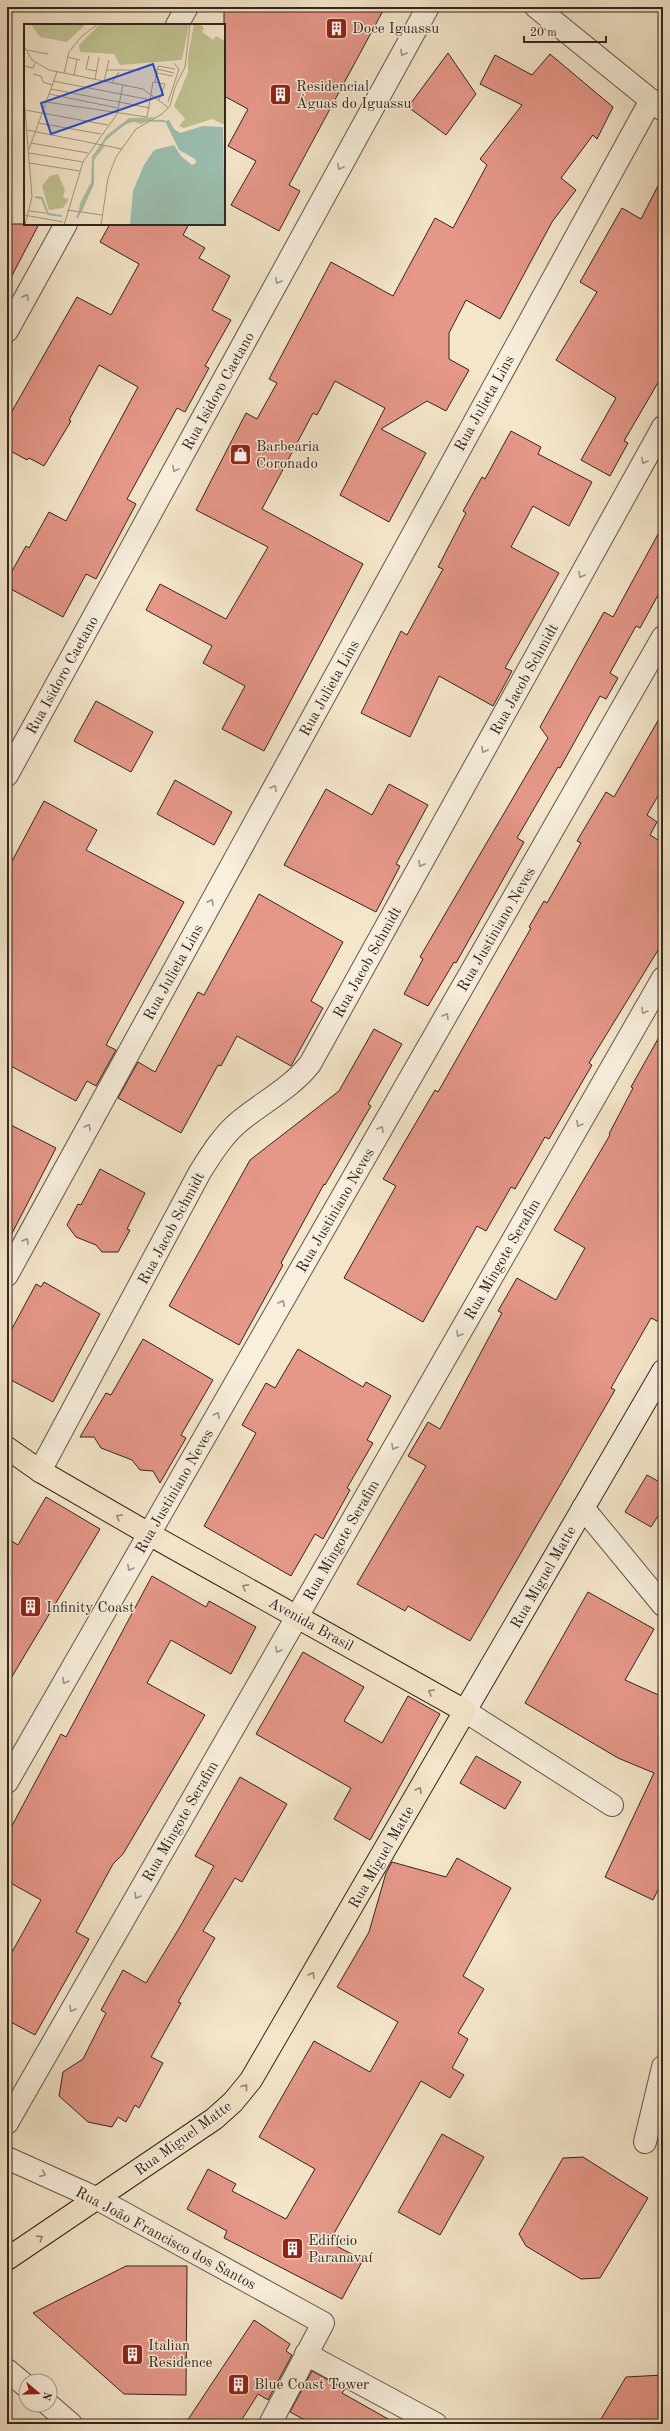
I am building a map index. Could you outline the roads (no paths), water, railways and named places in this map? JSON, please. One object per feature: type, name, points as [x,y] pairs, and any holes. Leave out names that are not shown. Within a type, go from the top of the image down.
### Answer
[{"type":"main road","name":"Avenida Brasil","points":[[7,1448],[40,1471],[149,1534],[465,1711]]},
{"type":"main road","name":"Rua Miguel Matte","points":[[7,2259],[98,2200],[214,2119],[234,2102],[251,2080],[465,1711]]},
{"type":"street","points":[[178,24],[187,7]]},
{"type":"street","name":"Rua Isidoro Caetano","points":[[7,776],[428,7]]},
{"type":"street","points":[[536,7],[657,105]]},
{"type":"street","name":"Rua Julieta Lins","points":[[7,1275],[657,105]]},
{"type":"street","points":[[7,331],[65,225]]},
{"type":"street","name":"Rua Jacob Schmidt","points":[[40,1471],[197,1179],[220,1141],[240,1121],[301,1076],[310,1064],[663,427]]},
{"type":"street","name":"Rua Justiniano Neves","points":[[7,1782],[663,637]]},
{"type":"street","name":"Rua Mingote Serafim","points":[[7,2123],[663,978]]},
{"type":"street","name":"Rua Miguel Matte","points":[[465,1711],[663,1371]]},
{"type":"street","points":[[583,1508],[663,1605]]},
{"type":"street","name":"Avenida Brasil","points":[[465,1711],[612,1805]]},
{"type":"street","points":[[645,2142],[663,2067]]},
{"type":"street","name":"Rua João Francisco dos Santos","points":[[7,2158],[98,2200],[323,2323],[306,2354]]},
{"type":"street","points":[[270,2424],[306,2354],[436,2424]]},
{"type":"street","points":[[7,2370],[18,2379]]},
{"type":"street","points":[[58,2413],[71,2424]]},
{"type":"place","name":"Doce Iguassu","points":[[337,28]]},
{"type":"place","name":"Residencial Águas do Iguassu","points":[[280,95]]},
{"type":"place","name":"Barbearia Coronado","points":[[241,455]]},
{"type":"place","name":"Infinity Coast","points":[[30,1607]]},
{"type":"place","name":"Edifício Paranavaí","points":[[293,2249]]},
{"type":"place","name":"Italian Residence","points":[[132,2354]]},
{"type":"place","name":"Blue Coast Tower","points":[[238,2384]]}]
